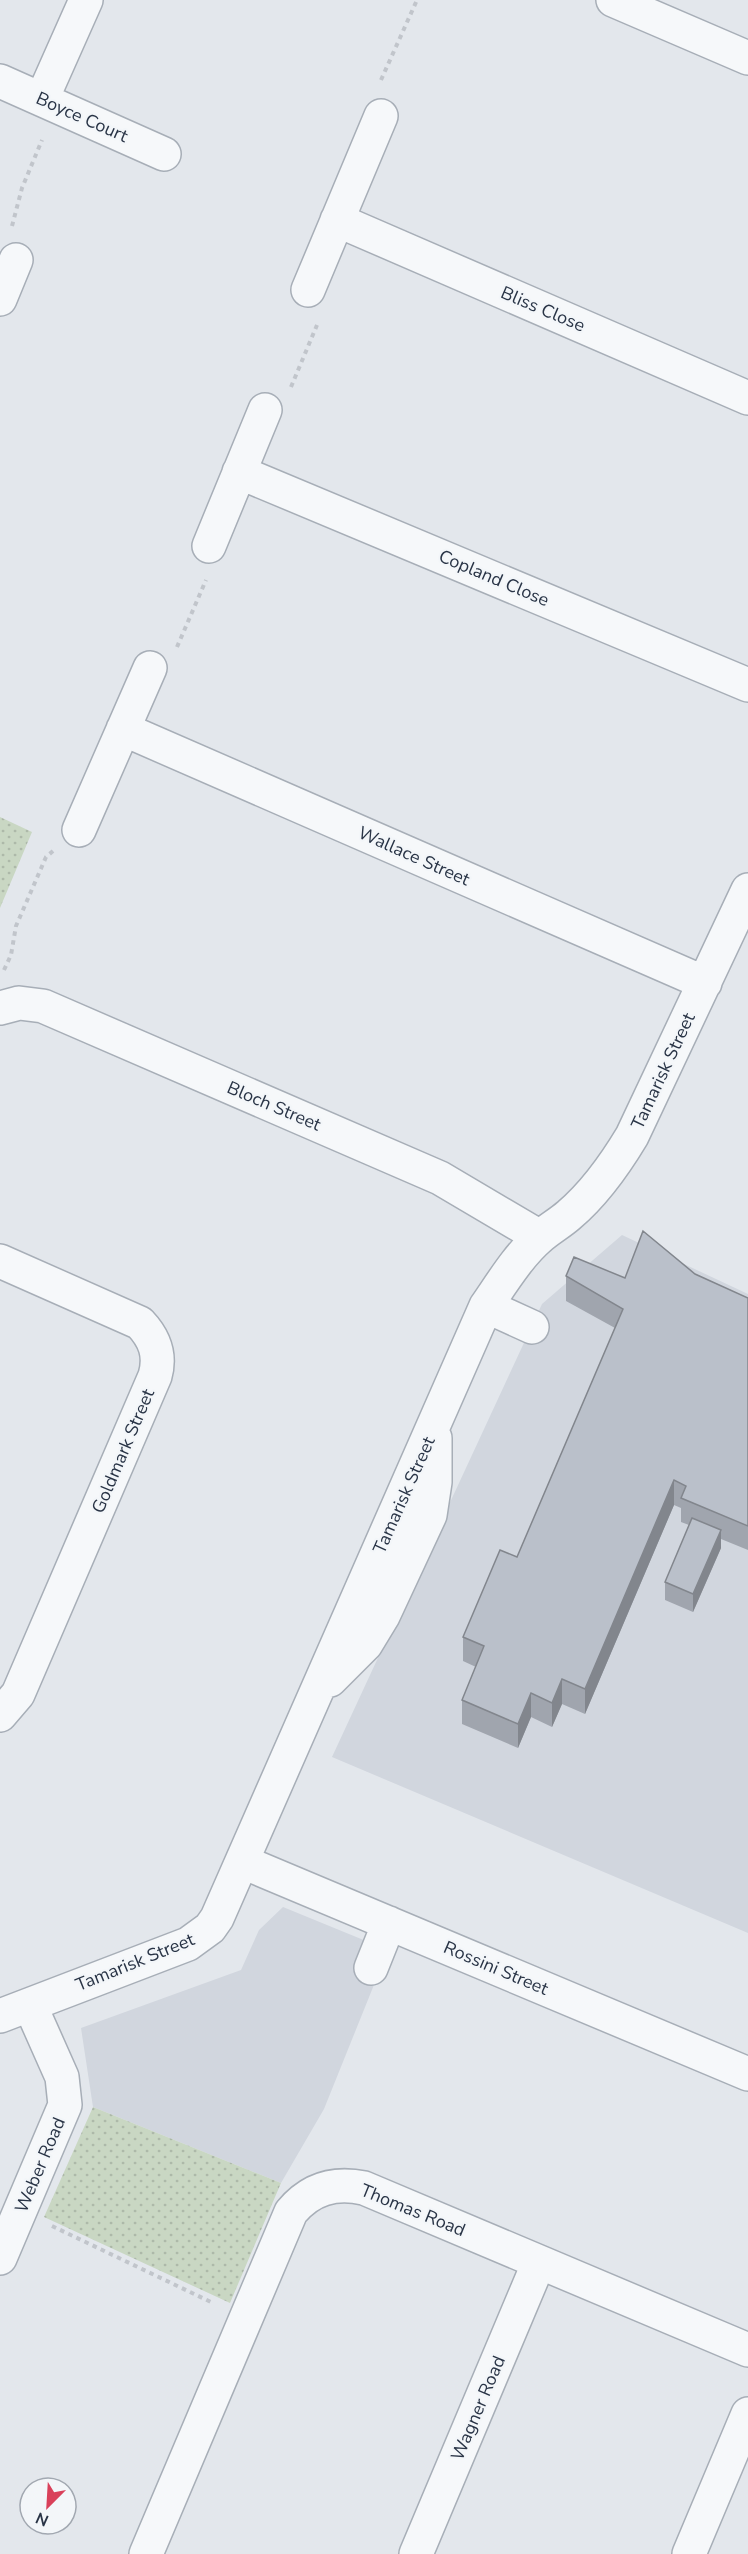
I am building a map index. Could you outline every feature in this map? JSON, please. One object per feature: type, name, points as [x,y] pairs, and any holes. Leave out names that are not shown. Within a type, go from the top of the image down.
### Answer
[{"type":"street","points":[[49,103],[86,0]]},
{"type":"street","points":[[613,0],[748,58]]},
{"type":"street","name":"Boyce Court","points":[[0,81],[164,154]]},
{"type":"street","points":[[308,290],[381,116]]},
{"type":"street","name":"Bliss Close","points":[[337,220],[748,398]]},
{"type":"street","points":[[0,299],[16,260]]},
{"type":"street","points":[[208,546],[265,410]]},
{"type":"street","name":"Copland Close","points":[[239,472],[748,685]]},
{"type":"street","points":[[79,830],[150,668]]},
{"type":"street","name":"Wallace Street","points":[[123,729],[705,983]]},
{"type":"street","name":"Tamarisk Street","points":[[15,2010],[188,1944],[200,1937],[217,1918],[486,1306],[540,1237],[594,1192],[615,1165],[632,1136],[748,890]]},
{"type":"street","name":"Bloch Street","points":[[0,1008],[31,1003],[54,1011],[440,1178],[540,1237]]},
{"type":"street","name":"Goldmark Street","points":[[0,1261],[140,1323],[156,1345],[158,1366],[18,1694],[0,1715]]},
{"type":"street","points":[[486,1306],[532,1327]]},
{"type":"street","name":"Rossini Street","points":[[243,1862],[748,2074]]},
{"type":"street","points":[[371,1968],[388,1923]]},
{"type":"street","name":"Weber Road","points":[[0,2258],[65,2105],[62,2077],[15,2010]]},
{"type":"street","name":"Thomas Road","points":[[146,2554],[291,2212],[311,2194],[336,2185],[364,2188],[748,2350]]},
{"type":"street","name":"Wagner Road","points":[[416,2554],[539,2262]]},
{"type":"street","points":[[689,2554],[748,2414]]},
{"type":"path","points":[[381,116],[379,85],[417,0]]},
{"type":"path","points":[[16,260],[9,238],[49,103]]},
{"type":"path","points":[[265,410],[284,402],[322,313],[308,290]]},
{"type":"path","points":[[150,668],[174,655],[214,563],[208,546]]},
{"type":"path","points":[[0,979],[11,955],[16,926],[46,857],[79,830]]},
{"type":"path","points":[[19,2213],[64,2232],[245,2321]]},
{"type":"shaded area","points":[[622,1235],[748,1294],[748,1933],[332,1757],[542,1304]]},
{"type":"shaded area","points":[[283,1907],[388,1950],[324,2109],[281,2183],[93,2107],[81,2028],[241,1970],[259,1930]]},
{"type":"green space","points":[[0,817],[32,832],[0,908]]},
{"type":"green space","points":[[93,2107],[281,2183],[230,2303],[44,2217]]},
{"type":"building","points":[[643,1231],[695,1274],[748,1298],[748,1526],[681,1498],[686,1486],[674,1480],[585,1689],[562,1679],[552,1703],[531,1693],[518,1724],[462,1700],[484,1646],[463,1637],[500,1550],[517,1557],[623,1309],[566,1276],[574,1257],[625,1278]]},
{"type":"building","points":[[692,1518],[721,1530],[693,1594],[665,1582]]}]
